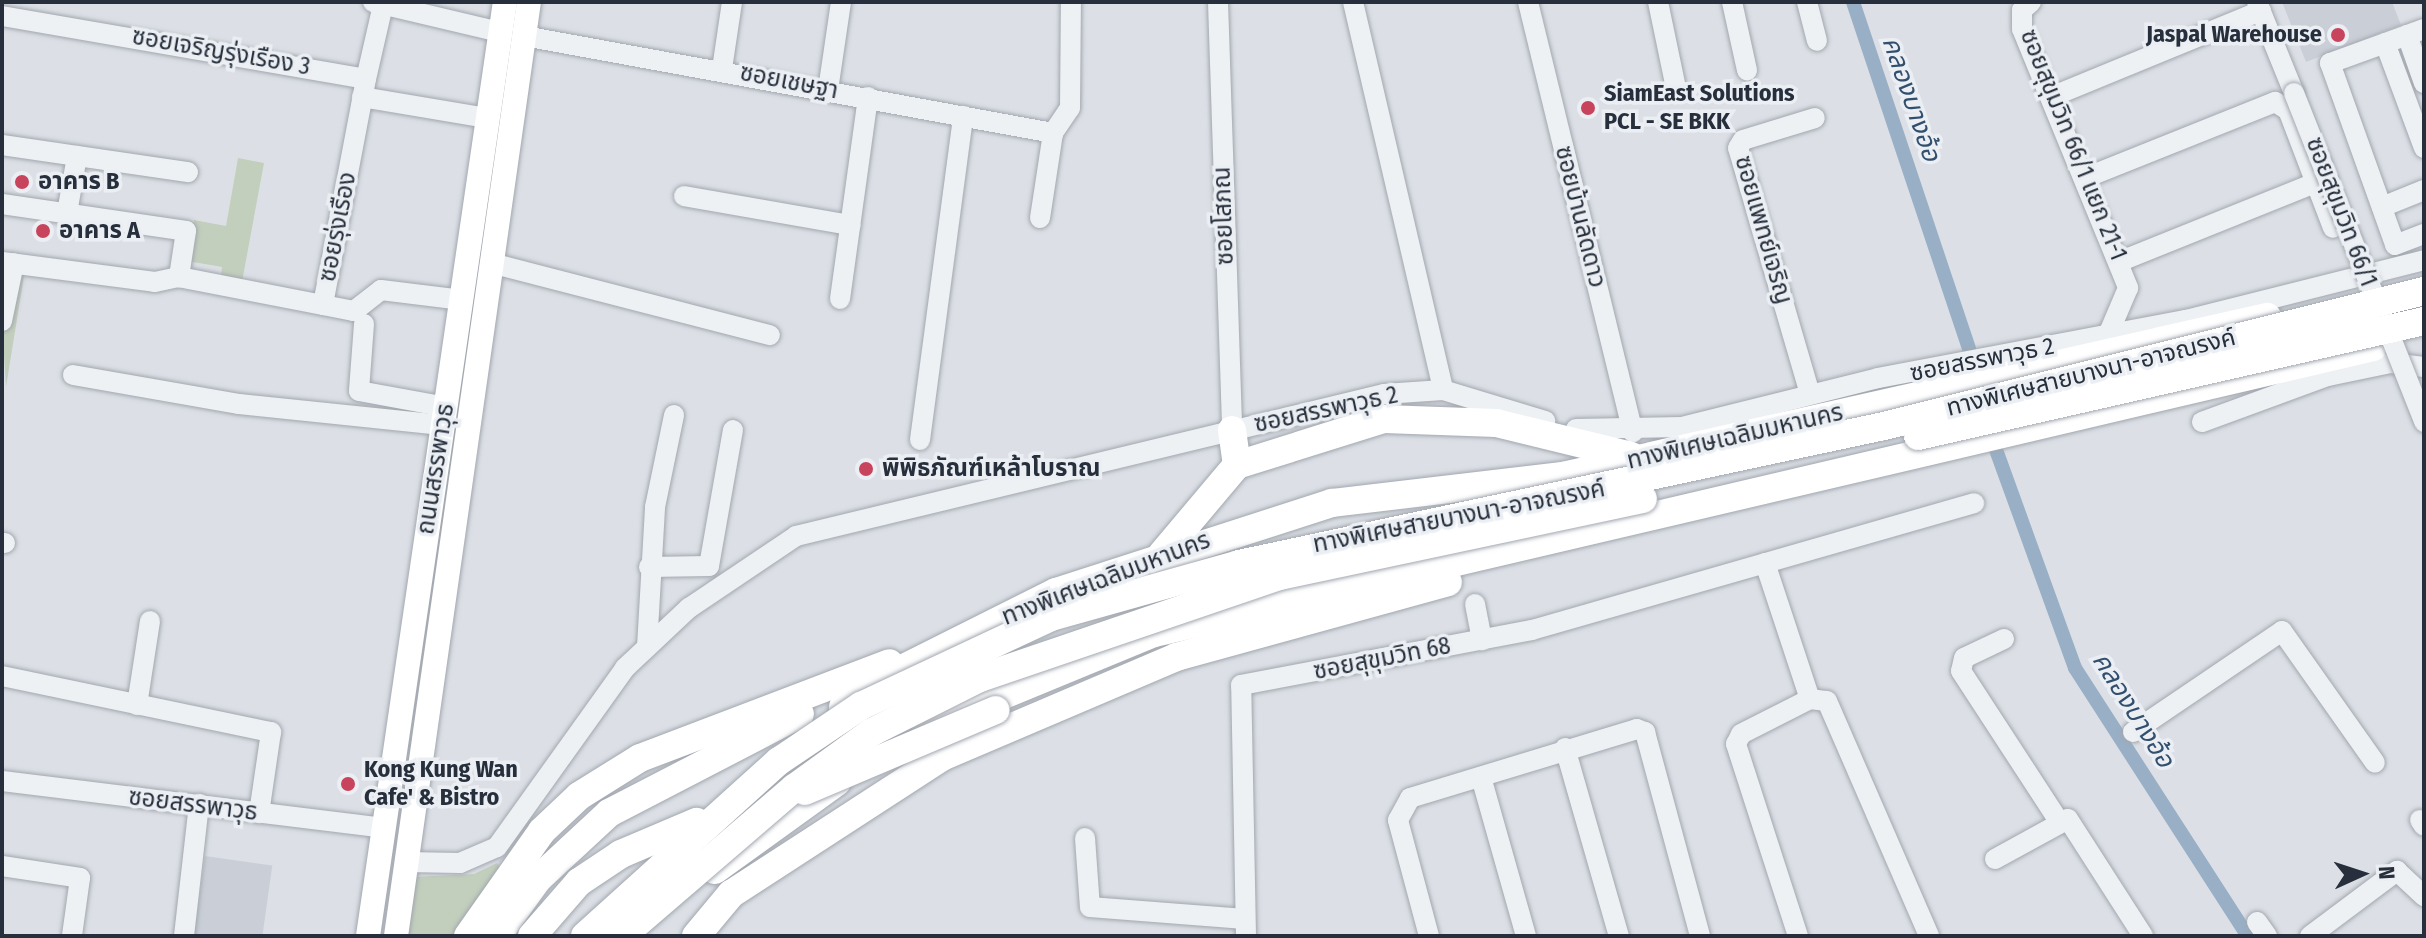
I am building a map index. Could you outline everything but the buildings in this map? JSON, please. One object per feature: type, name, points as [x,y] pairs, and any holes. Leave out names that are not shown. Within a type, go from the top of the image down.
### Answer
[{"type":"highway","name":"ทางพิเศษเฉลิมมหานคร","points":[[964,638],[1056,592],[1162,554],[1332,503],[1563,476],[2424,284]]},
{"type":"highway","name":"ทางพิเศษสายบางนา-อาจณรงค์","points":[[585,936],[779,761],[861,706],[1051,617],[1239,564],[1884,426],[2424,291]]},
{"type":"highway","name":"ทางพิเศษสายบางนา-อาจณรงค์","points":[[622,936],[716,849],[872,732],[980,678],[1132,622],[1311,569],[2424,321]]},
{"type":"highway","points":[[634,936],[889,745],[990,695],[1154,633],[2424,335]]},
{"type":"highway","points":[[1162,554],[1237,465],[1384,419],[1441,416],[1648,457]]},
{"type":"highway","points":[[1232,430],[1237,465]]},
{"type":"highway","points":[[696,936],[731,894],[814,836],[942,757],[1078,694],[1588,531]]},
{"type":"highway","points":[[532,936],[579,882],[621,854],[680,827],[828,783],[996,710],[1247,609]]},
{"type":"highway","points":[[497,936],[560,855],[640,793],[964,638]]},
{"type":"highway","points":[[468,936],[542,831],[579,796],[640,758],[964,638]]},
{"type":"highway","points":[[573,936],[740,781],[880,680]]},
{"type":"main road","name":"ถนนสรรพาวุธ","points":[[368,936],[384,828],[491,263],[512,34],[505,2]]},
{"type":"main road","name":"ถนนสรรพาวุธ","points":[[396,936],[436,549],[444,416],[488,118],[512,34],[529,2]]},
{"type":"street","points":[[722,69],[732,2]]},
{"type":"street","points":[[828,90],[841,2]]},
{"type":"street","points":[[1040,218],[1053,133],[1070,108],[1071,2]]},
{"type":"street","name":"ซอยโสภณ","points":[[1218,2],[1232,430]]},
{"type":"street","points":[[1353,2],[1443,390]]},
{"type":"street","name":"ซอยบ้านลัดดาว","points":[[1528,2],[1633,432]]},
{"type":"street","points":[[1658,2],[1676,88]]},
{"type":"street","points":[[1732,2],[1747,70]]},
{"type":"street","points":[[1807,2],[1817,41]]},
{"type":"street","name":"ซอยสุขุมวิท 66/1 แยก 21-1","points":[[2031,2],[2022,10],[2022,29],[2121,261],[2126,307],[2108,335]]},
{"type":"street","name":"ซอยเชษฐา","points":[[378,4],[512,34],[722,69],[1053,133]]},
{"type":"street","points":[[378,4],[364,88],[488,118]]},
{"type":"street","points":[[2051,97],[2259,7]]},
{"type":"street","name":"ซอยสุขุมวิท 66/1","points":[[2259,7],[2424,422]]},
{"type":"street","name":"ซอยเจริญรุ่งเรือง 3","points":[[2,16],[364,88]]},
{"type":"street","points":[[2424,83],[2415,32],[2330,63],[2395,245],[2424,234]]},
{"type":"street","points":[[2385,43],[2424,148]]},
{"type":"street","name":"ซอยรุ่งเรือง","points":[[364,88],[323,305],[354,311],[391,290],[462,300]]},
{"type":"street","points":[[840,299],[868,97]]},
{"type":"street","points":[[2085,178],[2275,102],[2288,110],[2333,228]]},
{"type":"street","points":[[920,440],[963,116]]},
{"type":"street","name":"ซอยแพทย์เจริญ","points":[[1810,394],[1738,148],[1743,140],[1815,118]]},
{"type":"street","points":[[2,145],[188,172]]},
{"type":"street","points":[[67,213],[77,156]]},
{"type":"street","points":[[2121,261],[2315,183]]},
{"type":"street","points":[[2382,207],[2424,190]]},
{"type":"street","points":[[684,196],[850,225]]},
{"type":"street","points":[[2,204],[186,231],[179,277]]},
{"type":"street","name":"ซอยสรรพาวุธ 2","points":[[406,862],[460,863],[497,847],[647,647],[689,608],[796,536],[1384,394],[1443,390],[1596,434],[1633,432],[2108,335],[2424,260]]},
{"type":"street","points":[[2,321],[8,262],[155,282],[179,277],[323,305]]},
{"type":"street","points":[[491,263],[770,335]]},
{"type":"street","points":[[364,324],[359,391],[444,416]]},
{"type":"street","points":[[2202,422],[2328,376],[2391,363],[2424,367]]},
{"type":"street","points":[[73,375],[239,404],[444,416]]},
{"type":"street","points":[[647,647],[649,567],[674,415]]},
{"type":"street","points":[[649,567],[709,566],[733,430]]},
{"type":"street","name":"ซอยสุขุมวิท 68","points":[[1245,927],[1237,689],[1482,640],[1974,503]]},
{"type":"street","points":[[1765,563],[1810,699]]},
{"type":"street","points":[[1475,604],[1482,640]]},
{"type":"street","points":[[137,705],[150,621]]},
{"type":"street","points":[[2133,732],[2282,631],[2375,763]]},
{"type":"street","points":[[2004,639],[1964,658],[1961,671],[2058,820]]},
{"type":"street","points":[[2,676],[271,732],[259,813]]},
{"type":"street","points":[[1798,936],[1736,744],[1741,734],[1810,699],[1827,701],[1929,936]]},
{"type":"street","points":[[1429,936],[1398,813],[1410,798],[1565,748],[1645,732],[1700,936]]},
{"type":"street","points":[[1565,748],[1619,936]]},
{"type":"street","points":[[1481,777],[1526,936]]},
{"type":"street","name":"ซอยสรรพาวุธ","points":[[2,781],[384,828]]},
{"type":"street","points":[[184,936],[199,804]]},
{"type":"street","points":[[1995,859],[2058,820],[2068,819],[2143,936]]},
{"type":"street","points":[[1085,838],[1090,907],[1245,927]]},
{"type":"street","points":[[2,866],[80,878],[72,936]]},
{"type":"street","points":[[2310,936],[2397,871],[2424,896]]},
{"type":"shaded area","points":[[2282,2],[2392,2],[2401,25],[2306,62]]},
{"type":"shaded area","points":[[205,856],[272,865],[262,936],[194,936]]},
{"type":"green space","points":[[238,158],[264,163],[242,282],[221,277],[222,267],[187,261],[194,220],[226,226]]},
{"type":"green space","points":[[18,275],[24,276],[6,387],[2,325]]},
{"type":"green space","points":[[497,863],[502,870],[458,936],[402,936],[412,877],[474,874]]},
{"type":"waterway","name":"คลองบางอ้อ","points":[[1853,2],[1969,349]]},
{"type":"waterway","name":"คลองบางอ้อ","points":[[1995,447],[2075,668],[2248,936]]},
{"type":"place","name":"Jaspal Warehouse","points":[[2338,35]]},
{"type":"place","name":"SiamEast Solutions PCL - SE BKK","points":[[1588,108]]},
{"type":"place","name":"อาคาร B","points":[[22,182]]},
{"type":"place","name":"อาคาร A","points":[[43,231]]},
{"type":"place","name":"พิพิธภัณฑ์เหล้าโบราณ","points":[[866,469]]},
{"type":"place","name":"Kong Kung Wan Cafe' & Bistro","points":[[348,784]]}]
